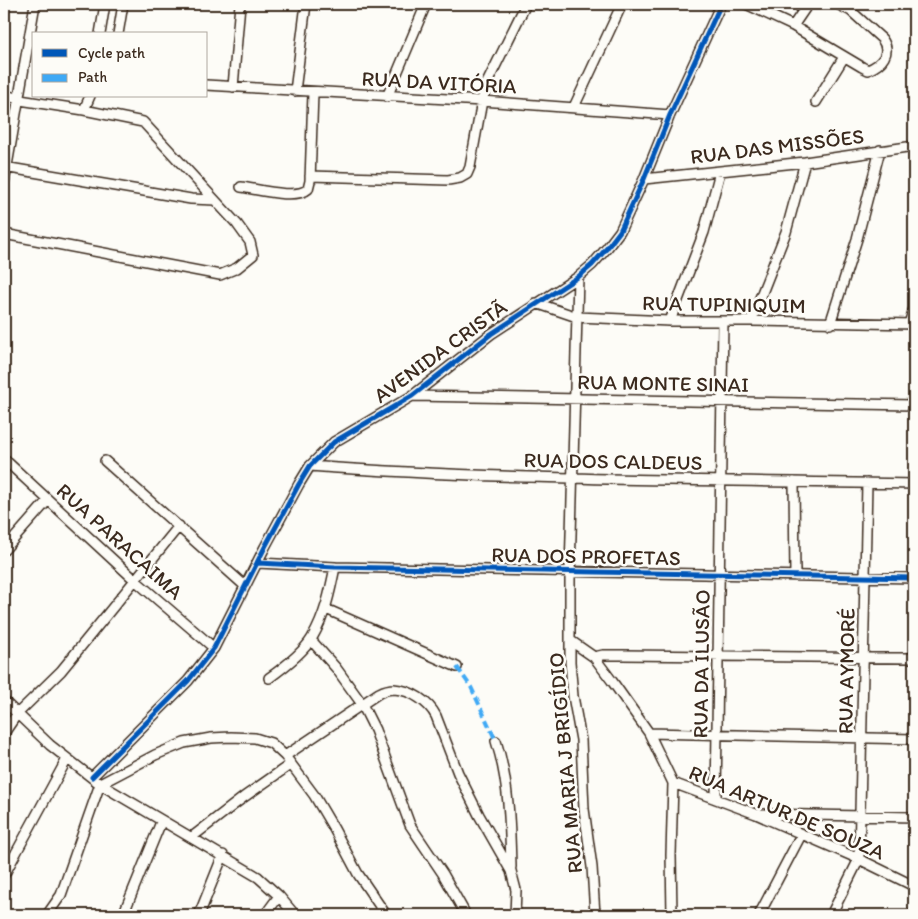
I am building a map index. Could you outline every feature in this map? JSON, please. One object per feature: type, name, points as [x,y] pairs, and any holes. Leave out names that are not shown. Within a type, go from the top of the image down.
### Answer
[{"type":"street","points":[[4,183],[5,167],[20,100],[35,4]]},
{"type":"street","points":[[100,32],[105,4]]},
{"type":"street","points":[[118,32],[124,4]]},
{"type":"street","points":[[233,87],[240,4]]},
{"type":"street","points":[[295,91],[306,4]]},
{"type":"street","points":[[387,97],[426,4]]},
{"type":"street","points":[[310,176],[448,180],[460,178],[467,174],[472,160],[482,101],[491,74],[526,4]]},
{"type":"street","points":[[574,107],[622,4]]},
{"type":"street","name":"AVENIDA CRISTÃ","points":[[92,777],[188,682],[214,648],[245,586],[310,466],[334,442],[412,396],[491,334],[578,277],[597,260],[620,231],[721,4]]},
{"type":"street","points":[[746,4],[793,26],[862,67],[868,70],[873,68],[888,52],[886,45],[851,11],[837,4]]},
{"type":"street","points":[[793,26],[808,4]]},
{"type":"street","points":[[816,102],[844,57]]},
{"type":"street","name":"RUA DA VITÓRIA","points":[[208,86],[482,101],[670,115]]},
{"type":"street","points":[[241,187],[290,194],[299,194],[308,190],[314,93]]},
{"type":"street","points":[[4,94],[20,100],[143,122],[250,242],[253,255],[237,268],[220,275],[4,234]]},
{"type":"street","points":[[84,110],[89,98]]},
{"type":"street","name":"RUA DAS MISSÕES","points":[[644,179],[805,162],[914,146]]},
{"type":"street","points":[[830,324],[857,239],[880,150]]},
{"type":"street","points":[[752,321],[786,232],[805,162]]},
{"type":"street","points":[[5,167],[191,199],[214,200]]},
{"type":"street","points":[[670,321],[704,232],[720,172]]},
{"type":"street","name":"RUA MARIA J BRIGÍDIO","points":[[578,277],[570,572],[570,662],[573,696],[581,740],[584,809],[592,867],[595,915]]},
{"type":"street","name":"RUA TUPINIQUIM","points":[[536,303],[577,317],[670,321],[911,324]]},
{"type":"street","points":[[911,324],[914,308]]},
{"type":"street","name":"RUA DA ILUSÃO","points":[[716,798],[720,574],[719,480],[723,322]]},
{"type":"street","name":"RUA MONTE SINAI","points":[[412,396],[914,405]]},
{"type":"street","name":"RUA PARACAIMA","points":[[4,458],[136,581],[214,648]]},
{"type":"street","points":[[104,460],[245,586]]},
{"type":"street","name":"RUA DOS CALDEUS","points":[[310,466],[392,472],[573,478],[914,484]]},
{"type":"street","points":[[794,482],[795,576]]},
{"type":"street","name":"RUA AYMORÉ","points":[[860,859],[867,484]]},
{"type":"street","points":[[4,550],[48,500]]},
{"type":"street","points":[[4,733],[17,714],[61,671],[179,526]]},
{"type":"street","name":"RUA DOS PROFETAS","points":[[258,563],[335,567],[914,578]]},
{"type":"street","points":[[269,678],[288,664],[311,640],[326,609],[335,567]]},
{"type":"street","points":[[326,609],[456,667]]},
{"type":"street","points":[[311,640],[336,668],[362,704],[375,730],[410,824],[444,874],[466,915]]},
{"type":"street","points":[[571,642],[594,657],[649,733],[673,783],[672,915]]},
{"type":"street","points":[[594,657],[603,655],[718,655],[914,658]]},
{"type":"street","points":[[192,837],[362,704],[378,693],[393,689],[423,700],[431,707],[458,773],[479,815],[511,870]]},
{"type":"street","points":[[4,701],[67,759],[100,784],[258,877],[279,896],[295,915]]},
{"type":"street","points":[[649,733],[914,739]]},
{"type":"street","points":[[47,915],[61,895],[100,784],[162,752],[184,743],[211,738],[255,738],[270,743],[288,760],[314,796],[358,874],[386,915]]},
{"type":"street","points":[[496,741],[502,759],[505,778],[510,828],[511,870],[516,890],[514,915]]},
{"type":"street","points":[[4,875],[67,759]]},
{"type":"street","name":"RUA ARTUR DE SOUZA","points":[[673,783],[756,814],[860,859],[914,886]]},
{"type":"street","points":[[756,814],[914,817]]},
{"type":"street","points":[[123,915],[162,822]]},
{"type":"street","points":[[759,915],[801,835]]},
{"type":"street","points":[[200,915],[223,855]]},
{"type":"street","points":[[831,915],[860,859]]},
{"type":"street","points":[[265,915],[279,896]]},
{"type":"marked path","points":[[457,667],[471,687],[496,741]]},
{"type":"cycle path","points":[[92,777],[188,681],[214,648],[265,547],[310,466],[334,442],[412,396],[491,334],[578,277],[607,248],[620,231],[721,4]]},
{"type":"cycle path","points":[[258,563],[335,567],[914,578]]}]
